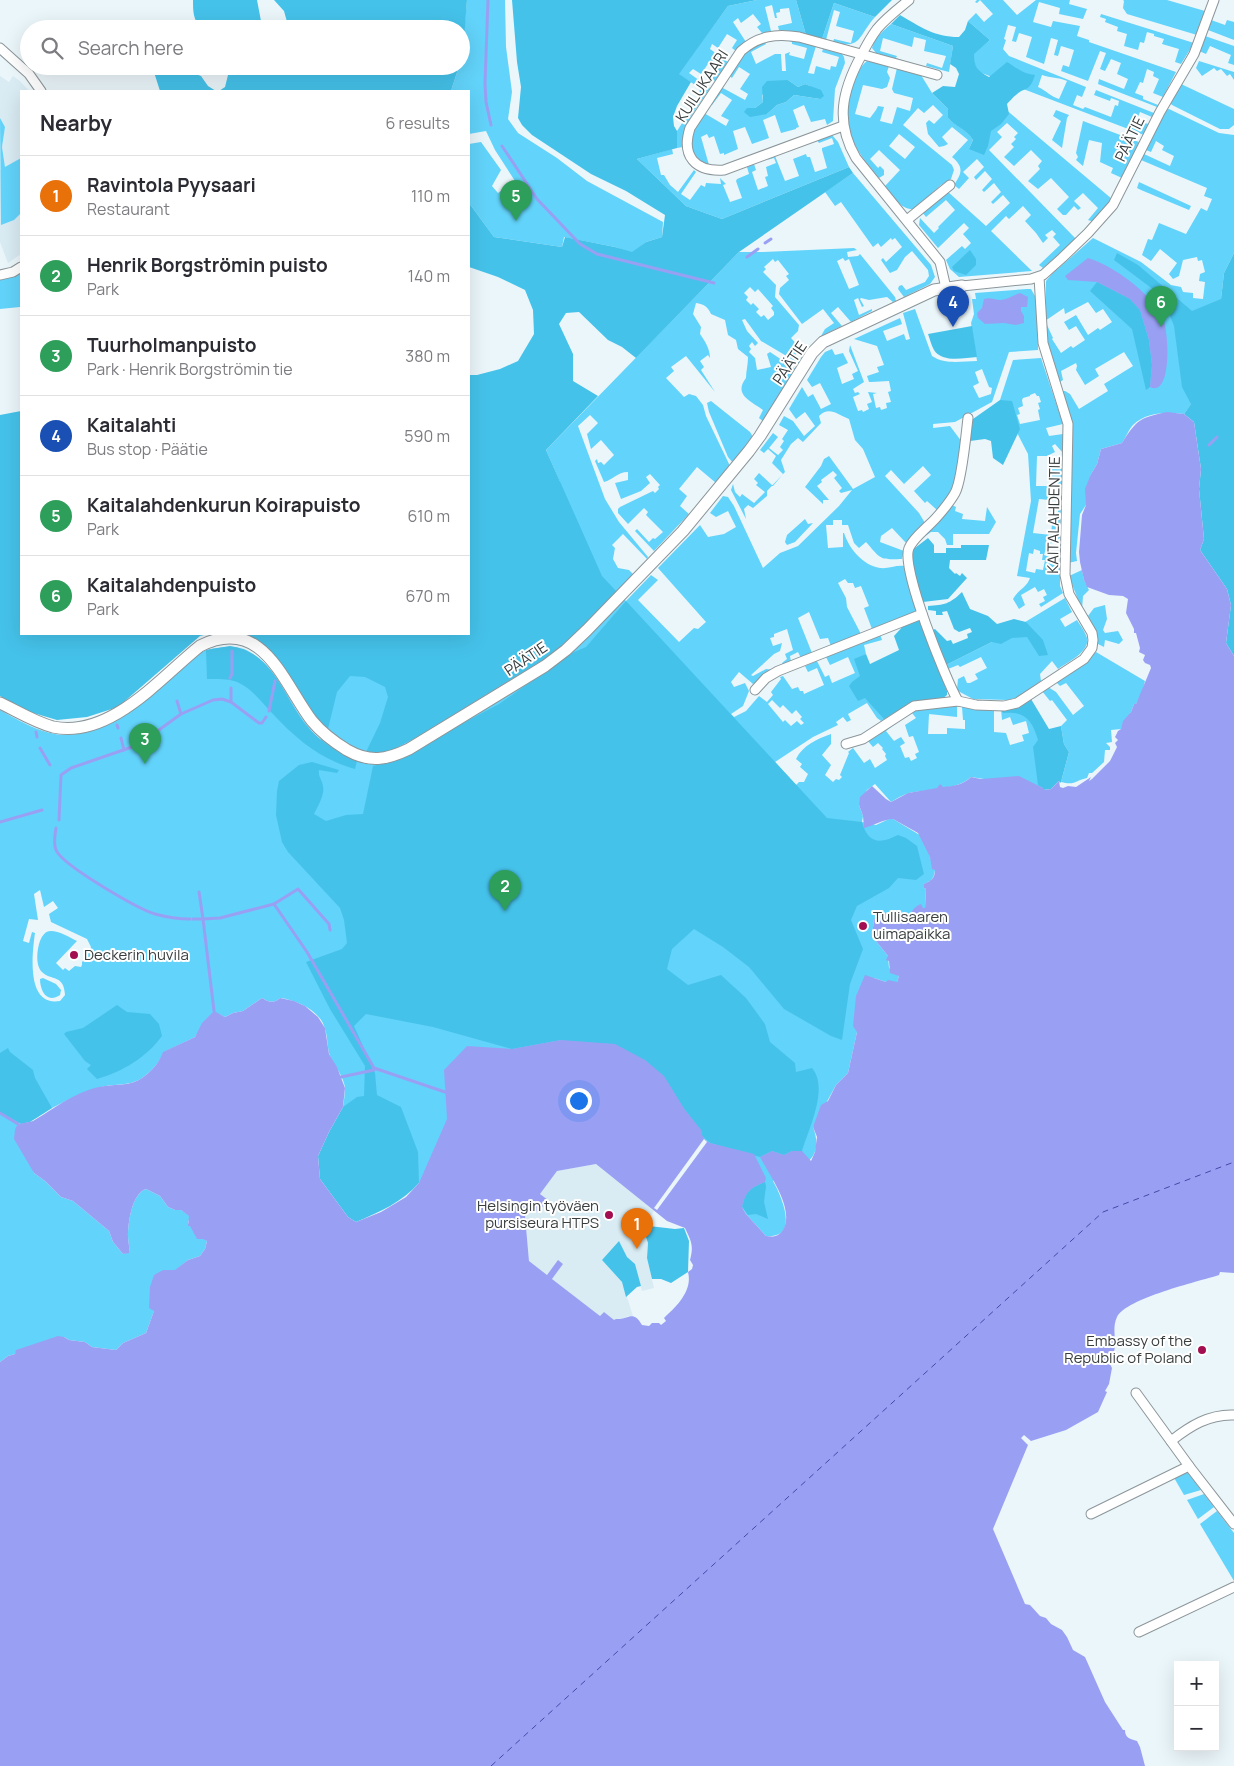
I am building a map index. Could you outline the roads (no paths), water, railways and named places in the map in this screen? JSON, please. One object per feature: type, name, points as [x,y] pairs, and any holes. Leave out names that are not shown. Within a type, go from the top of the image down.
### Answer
[{"type":"street","points":[[909,0],[878,28],[862,55],[845,93],[843,126],[848,143],[856,158],[940,262],[946,288]]},
{"type":"street","name":"PÄÄTIE","points":[[0,703],[32,720],[55,727],[78,727],[90,724],[104,720],[132,704],[200,646],[209,641],[232,639],[255,646],[270,657],[312,720],[321,731],[339,745],[365,757],[387,758],[416,745],[537,671],[578,639],[656,559],[701,509],[758,439],[812,353],[823,342],[934,290],[1039,277],[1082,239],[1113,205],[1160,112],[1194,54],[1214,0]]},
{"type":"street","name":"KUILUKAARI","points":[[843,126],[724,170],[708,169],[697,164],[690,158],[686,148],[686,138],[690,128],[741,51],[750,43],[771,35],[784,34],[937,75]]},
{"type":"street","points":[[0,48],[20,66]]},
{"type":"street","points":[[30,75],[41,90]]},
{"type":"street","points":[[907,220],[950,186]]},
{"type":"street","points":[[0,275],[13,272],[20,268]]},
{"type":"street","name":"KAITALAHDENTIE","points":[[958,702],[997,706],[1017,703],[1084,658],[1090,652],[1093,644],[1092,633],[1069,594],[1065,575],[1069,433],[1066,414],[1044,343],[1039,277]]},
{"type":"street","points":[[846,744],[863,739],[914,706],[958,702],[922,614],[907,560],[908,553],[915,539],[931,524],[955,494],[959,480],[968,418]]},
{"type":"street","points":[[755,690],[766,678],[778,671],[922,614]]},
{"type":"street","points":[[1136,1393],[1234,1524]]},
{"type":"street","points":[[1171,1441],[1188,1427],[1205,1420],[1234,1415]]},
{"type":"street","points":[[1091,1514],[1189,1466]]},
{"type":"street","points":[[1139,1632],[1234,1588]]},
{"type":"waterway","points":[[488,0],[485,83],[486,102],[491,125]]},
{"type":"waterway","points":[[502,146],[537,199],[580,244],[597,254],[714,283]]},
{"type":"waterway","points":[[765,243],[771,239]]},
{"type":"waterway","points":[[747,257],[758,249]]},
{"type":"waterway","points":[[1209,445],[1217,437]]},
{"type":"waterway","points":[[230,678],[232,674],[232,651]]},
{"type":"waterway","points":[[269,711],[275,681]]},
{"type":"waterway","points":[[231,688],[231,702]]},
{"type":"waterway","points":[[59,820],[61,775],[71,768],[132,747],[181,714],[213,700],[222,699],[231,702],[259,723],[262,723],[266,717]]},
{"type":"waterway","points":[[177,701],[181,714]]},
{"type":"waterway","points":[[36,732],[37,737]]},
{"type":"waterway","points":[[121,738],[124,750]]},
{"type":"waterway","points":[[40,748],[50,765]]},
{"type":"waterway","points":[[0,822],[42,810]]},
{"type":"waterway","points":[[56,828],[54,842],[56,850],[61,857],[85,876],[118,896],[155,914],[190,919]]},
{"type":"waterway","points":[[199,892],[203,919],[220,918],[274,904],[298,889],[329,924],[330,930]]},
{"type":"waterway","points":[[274,904],[307,952],[374,1068],[445,1092]]},
{"type":"waterway","points":[[193,919],[203,919],[214,1011]]},
{"type":"waterway","points":[[341,1077],[374,1070],[374,1068]]},
{"type":"waterway","points":[[0,1113],[18,1124]]},
{"type":"place","name":"Kaitalahdenkurun Koirapuisto","points":[[516,221]]},
{"type":"place","name":"Kaitalahti","points":[[953,327]]},
{"type":"place","name":"Kaitalahdenpuisto","points":[[1161,327]]},
{"type":"place","name":"Tuurholmanpuisto","points":[[145,764]]},
{"type":"place","name":"Henrik Borgströmin puisto","points":[[505,911]]},
{"type":"place","name":"Tullisaaren uimapaikka","points":[[863,926]]},
{"type":"place","name":"Deckerin huvila","points":[[74,955]]},
{"type":"place","name":"Helsingin työväen pursiseura HTPS","points":[[609,1215]]},
{"type":"place","name":"Ravintola Pyysaari","points":[[637,1249]]},
{"type":"place","name":"Embassy of the Republic of Poland","points":[[1202,1350]]}]
